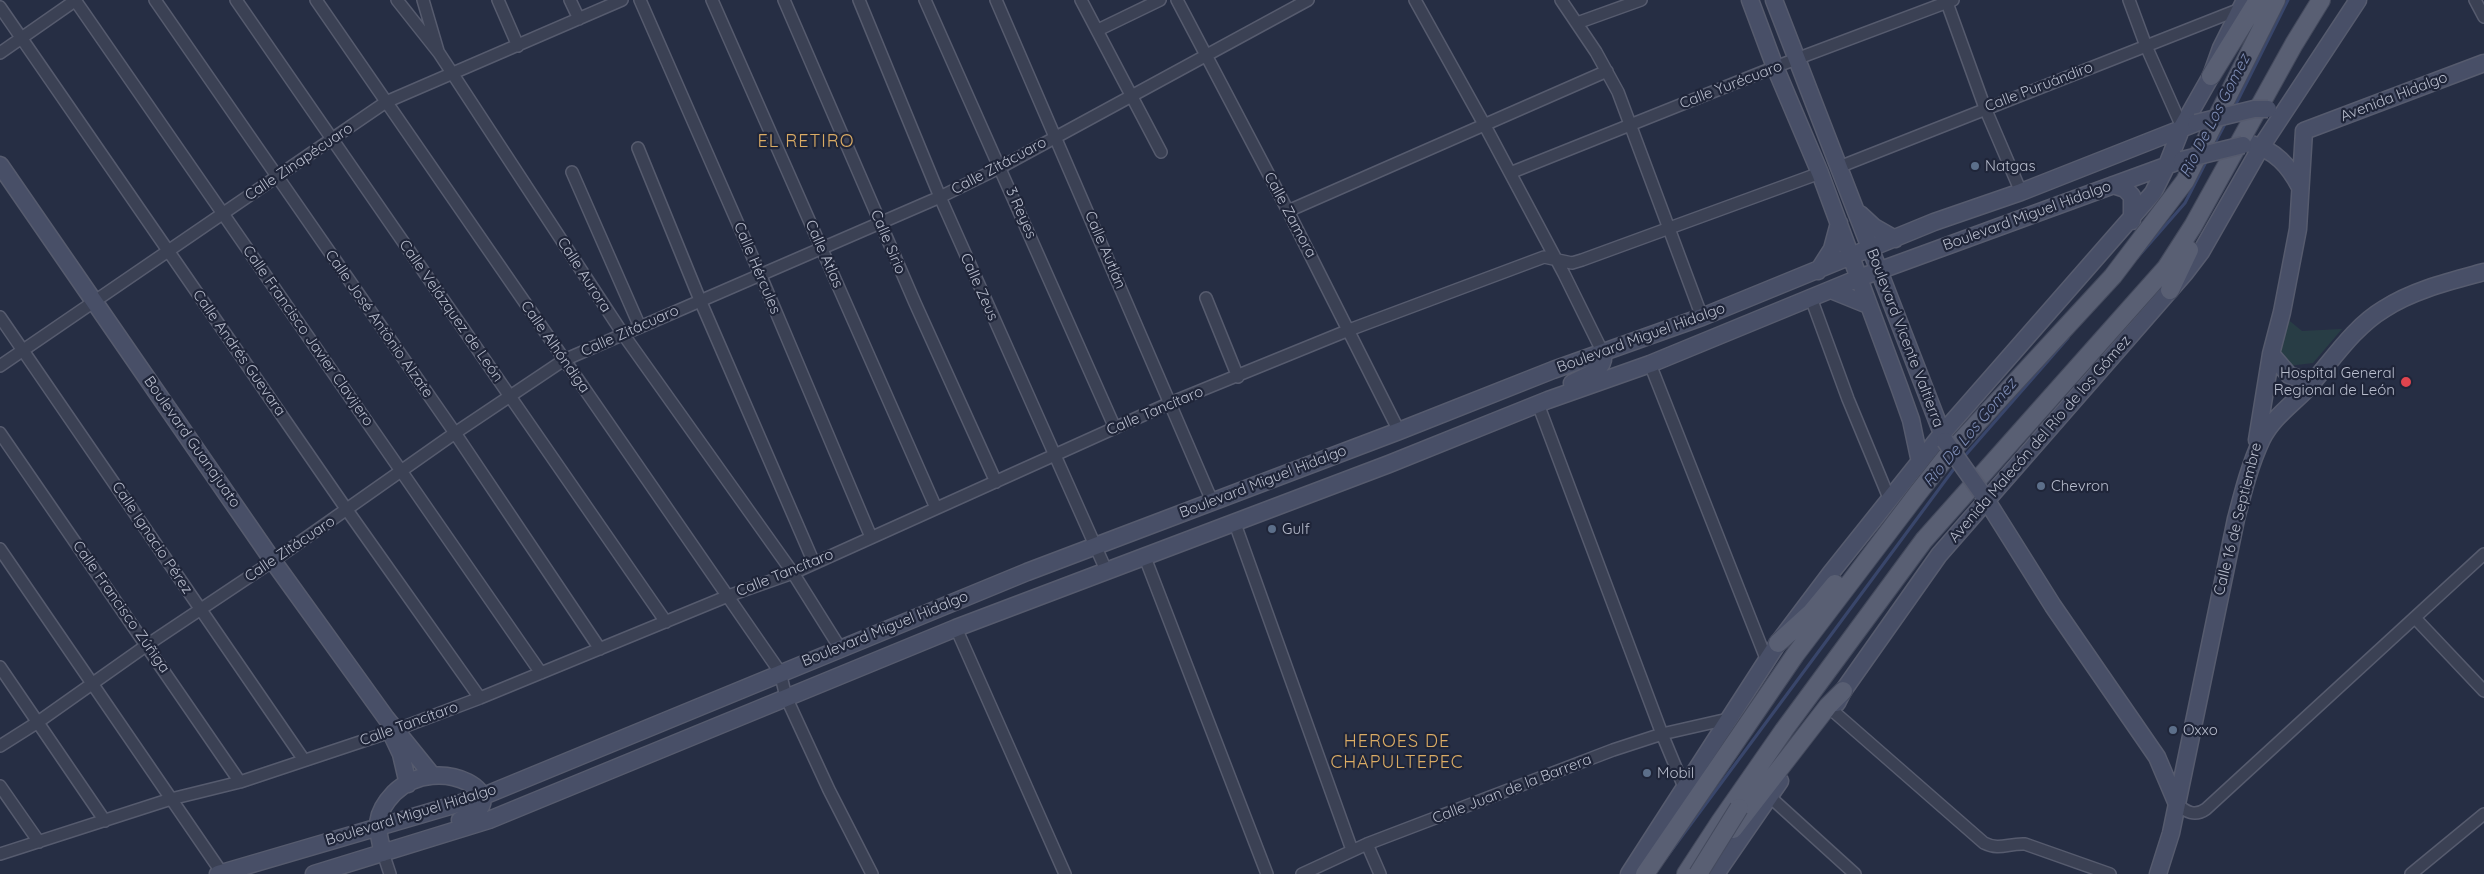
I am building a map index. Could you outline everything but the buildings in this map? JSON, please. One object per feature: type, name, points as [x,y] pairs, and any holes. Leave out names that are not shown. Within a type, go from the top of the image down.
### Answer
[{"type":"main road","name":"Boulevard Vicente Valtierra","points":[[1750,0],[1775,67],[1839,223],[1911,420],[1920,462]]},
{"type":"main road","name":"Boulevard Vicente Valtierra","points":[[1774,0],[1872,248],[1943,438],[1984,496],[2053,606],[2157,757],[2177,804]]},
{"type":"main road","points":[[2211,76],[2258,0]]},
{"type":"main road","points":[[1645,874],[1795,655],[1948,456],[2113,276],[2185,181],[2276,0]]},
{"type":"main road","name":"Avenida Malecón del Río de los Gómez","points":[[1686,874],[1778,738],[1887,589],[1948,512],[2166,268],[2239,147],[2321,0]]},
{"type":"main road","name":"Avenida Malecón del Río de los Gómez","points":[[1716,874],[1769,796],[1833,711],[1843,691],[1939,555],[1984,496],[2170,290],[2201,252],[2261,147],[2274,113],[2358,0]]},
{"type":"main road","points":[[1629,874],[1778,643],[1889,498],[2132,220],[2175,163],[2189,125],[2211,76],[2217,56],[2242,4]]},
{"type":"main road","name":"Avenida Hidalgo","points":[[2304,131],[2484,63]]},
{"type":"main road","name":"Boulevard Miguel Hidalgo","points":[[220,873],[481,797],[780,672],[1097,545],[1399,431],[1553,370],[1702,317],[1851,256],[2021,192],[2189,125],[2254,109],[2274,113]]},
{"type":"main road","points":[[2274,113],[2295,128],[2304,131]]},
{"type":"main road","name":"Calle 16 de Septiembre","points":[[2158,874],[2171,833],[2228,556],[2243,494],[2258,448],[2256,443],[2271,354],[2298,229],[2304,131]]},
{"type":"main road","name":"Boulevard Miguel Hidalgo","points":[[314,874],[489,820],[956,628],[1144,555],[1389,464],[1543,402],[1650,364],[1859,278],[2175,163],[2251,144],[2261,147],[2282,160],[2291,170],[2301,189]]},
{"type":"main road","points":[[2170,290],[2223,187],[2239,147]]},
{"type":"main road","name":"Boulevard Guanajuato","points":[[0,165],[273,561],[391,727],[432,775]]},
{"type":"main road","points":[[2113,185],[2125,189],[2132,196],[2132,220]]},
{"type":"main road","points":[[1853,203],[1865,220],[1895,239]]},
{"type":"main road","points":[[1818,271],[1832,249],[1839,223]]},
{"type":"main road","points":[[2258,448],[2276,419],[2312,383],[2359,330],[2384,309],[2419,293],[2484,272]]},
{"type":"main road","points":[[1831,290],[1868,305]]},
{"type":"main road","points":[[1543,402],[1599,368],[1603,362],[1603,353]]},
{"type":"main road","points":[[2271,354],[2289,375],[2298,380],[2312,383]]},
{"type":"main road","points":[[1911,420],[1924,421],[1933,413]]},
{"type":"main road","points":[[1778,643],[1811,613],[1852,564],[1896,524]]},
{"type":"main road","points":[[1698,874],[1739,808],[1860,642],[1877,615],[1887,589]]},
{"type":"main road","points":[[1693,874],[1736,826],[1828,706],[1843,691]]},
{"type":"main road","name":"Boulevard Guanajuato","points":[[391,727],[401,754],[408,784]]},
{"type":"main road","points":[[383,852],[377,827],[383,808],[389,798],[408,784],[432,775],[451,776],[471,782],[476,787],[481,797],[482,806],[475,814],[421,833],[400,846]]},
{"type":"street","points":[[0,53],[75,0]]},
{"type":"street","name":"Calle Francisco Javier Clavijero","points":[[75,0],[541,674]]},
{"type":"street","name":"Calle José Antônio Alzate","points":[[155,0],[456,433],[600,649]]},
{"type":"street","name":"Calle Velázquez de León","points":[[236,0],[666,622]]},
{"type":"street","name":"Calle Alhóndiga","points":[[316,0],[780,672],[786,697],[829,790],[872,874]]},
{"type":"street","name":"Calle Aurora","points":[[397,0],[439,53],[623,334],[792,573],[840,648]]},
{"type":"street","points":[[424,0],[439,53]]},
{"type":"street","points":[[498,0],[518,46]]},
{"type":"street","points":[[570,0],[579,19]]},
{"type":"street","name":"Calle Zinapécuaro","points":[[0,366],[386,102],[622,0]]},
{"type":"street","name":"Calle Hércules","points":[[640,0],[760,274],[871,537]]},
{"type":"street","name":"Calle Atlas","points":[[712,0],[936,508]]},
{"type":"street","name":"Calle Sirio","points":[[784,0],[880,223],[996,482]]},
{"type":"street","name":"Calle Zeus","points":[[859,0],[940,197],[1054,455],[1097,545],[1106,570]]},
{"type":"street","name":"3 Reyes","points":[[925,0],[1115,428]]},
{"type":"street","name":"Calle Autlán","points":[[996,0],[1212,501]]},
{"type":"street","points":[[1081,0],[1161,152]]},
{"type":"street","points":[[1098,30],[1160,0]]},
{"type":"street","name":"Calle Zamora","points":[[1177,0],[1288,211],[1399,431]]},
{"type":"street","name":"Calle Zitácuaro","points":[[0,746],[38,722],[147,645],[273,561],[564,360],[940,197],[1206,57],[1308,0]]},
{"type":"street","points":[[1415,0],[1484,124],[1603,353]]},
{"type":"street","points":[[1561,0],[1607,71],[1618,92],[1629,126],[1670,228],[1702,317]]},
{"type":"street","points":[[1577,23],[1641,0]]},
{"type":"street","points":[[2129,0],[2146,46],[2189,125]]},
{"type":"street","points":[[2475,0],[2484,17]]},
{"type":"street","points":[[1949,1],[1985,108],[2021,192]]},
{"type":"street","name":"Calle Yurécuaro","points":[[1510,173],[1775,67],[1798,60],[1949,1]]},
{"type":"street","name":"Calle Puruándiro","points":[[1839,167],[2146,46],[2242,4]]},
{"type":"street","name":"Calle Andrés Guevara","points":[[0,6],[347,510],[480,698]]},
{"type":"street","points":[[1288,211],[1607,71]]},
{"type":"street","points":[[638,148],[700,300],[814,563]]},
{"type":"street","points":[[572,172],[640,327]]},
{"type":"street","points":[[1555,259],[1572,263],[1820,173]]},
{"type":"street","name":"Calle Tancítaro","points":[[0,854],[171,799],[240,782],[391,727],[480,698],[728,596],[792,573],[1170,403],[1238,377],[1349,330],[1544,258],[1555,259]]},
{"type":"street","points":[[1206,298],[1238,377]]},
{"type":"street","points":[[1811,298],[1848,399],[1889,498]]},
{"type":"street","name":"Calle Ignacio Pérez","points":[[0,317],[304,760]]},
{"type":"street","points":[[1650,364],[1767,661]]},
{"type":"street","points":[[1543,402],[1662,734],[1684,787]]},
{"type":"street","name":"Calle Francisco Zúñiga","points":[[0,433],[240,782]]},
{"type":"street","points":[[1234,521],[1352,850]]},
{"type":"street","points":[[0,549],[220,873]]},
{"type":"street","points":[[2177,804],[2186,811],[2201,812],[2484,554]]},
{"type":"street","points":[[1144,555],[1267,874]]},
{"type":"street","points":[[2414,618],[2484,691]]},
{"type":"street","points":[[956,628],[1066,874]]},
{"type":"street","points":[[0,667],[105,821]]},
{"type":"street","points":[[1833,711],[1984,843],[1994,848],[2014,843],[2024,844],[2110,874]]},
{"type":"street","name":"Calle Juan de la Barrera","points":[[1302,874],[1367,844],[1613,750],[1662,734],[1728,719]]},
{"type":"street","points":[[0,786],[39,842]]},
{"type":"street","points":[[1769,796],[1855,874]]},
{"type":"street","points":[[2411,874],[2484,814]]},
{"type":"street","points":[[1367,844],[1380,874]]},
{"type":"street","points":[[383,852],[390,874]]},
{"type":"shaded area","points":[[2286,318],[2302,331],[2342,329],[2313,363],[2288,366],[2281,355],[2280,349]]},
{"type":"waterway","name":"Rio De Los Gomez","points":[[2234,108],[2288,0]]},
{"type":"waterway","name":"Rio De Los Gomez","points":[[2214,145],[2226,122]]},
{"type":"waterway","name":"Rio De Los Gomez","points":[[2137,258],[2185,203],[2207,160]]},
{"type":"waterway","name":"Rio De Los Gomez","points":[[1963,458],[2068,338]]},
{"type":"waterway","name":"Rio De Los Gomez","points":[[1665,859],[1956,466]]},
{"type":"place","name":"Natgas","points":[[1975,166]]},
{"type":"place","name":"Hospital General Regional de León","points":[[2406,382]]},
{"type":"place","name":"Chevron","points":[[2041,486]]},
{"type":"place","name":"Gulf","points":[[1272,529]]},
{"type":"place","name":"Oxxo","points":[[2173,730]]},
{"type":"place","name":"Mobil","points":[[1647,773]]},
{"type":"district","name":"EL RETIRO","points":[[806,142]]},
{"type":"district","name":"HEROES DE CHAPULTEPEC","points":[[1397,752]]}]
